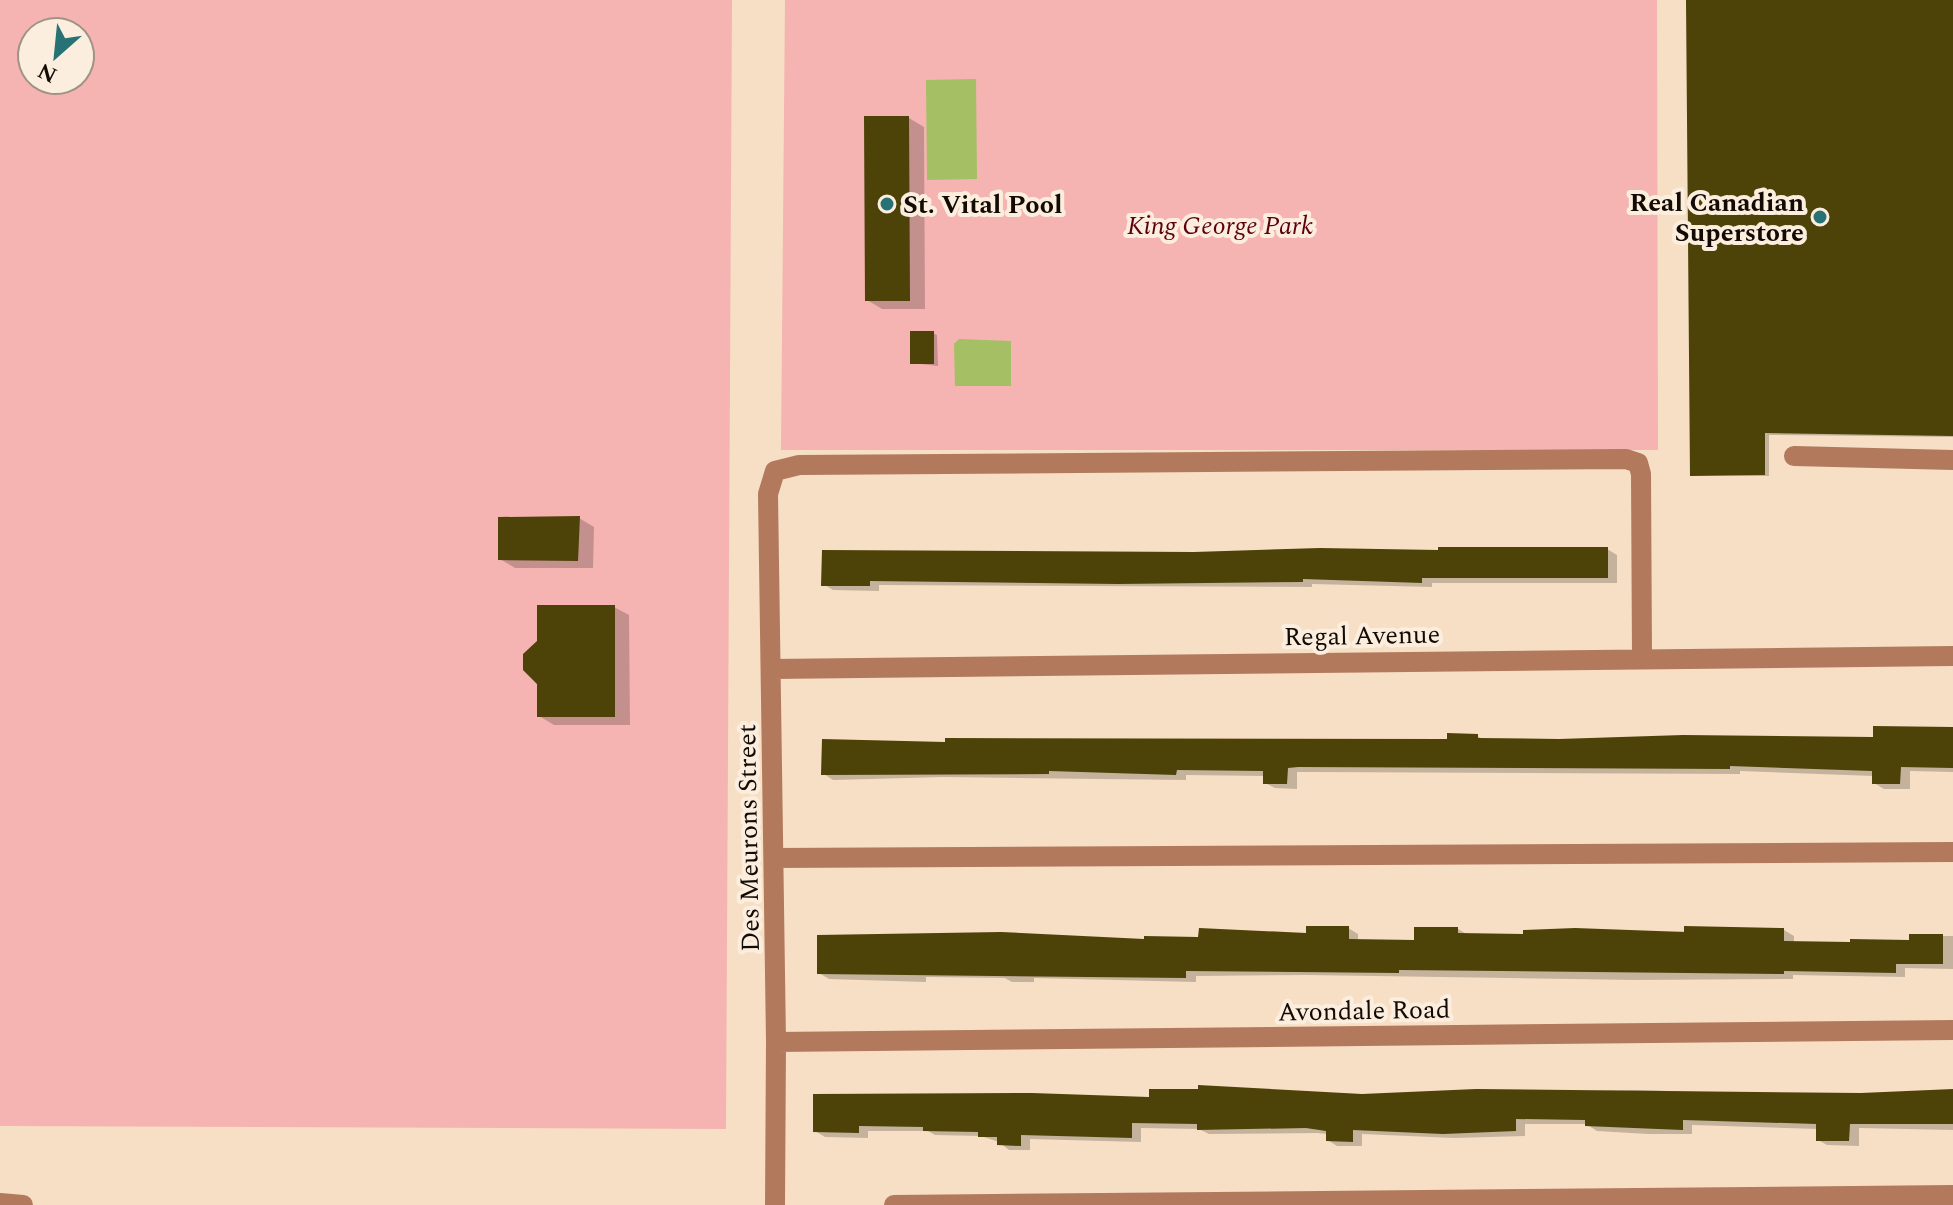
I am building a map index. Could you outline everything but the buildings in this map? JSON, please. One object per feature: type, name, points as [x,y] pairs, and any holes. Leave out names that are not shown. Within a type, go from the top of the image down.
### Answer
[{"type":"street","points":[[1794,456],[1953,460]]},
{"type":"street","name":"Des Meurons Street","points":[[775,1205],[776,1042],[768,494],[775,471],[799,465],[1626,459],[1638,463],[1641,474],[1642,657]]},
{"type":"street","name":"Regal Avenue","points":[[772,669],[1642,657],[1953,656]]},
{"type":"street","points":[[774,858],[1953,852]]},
{"type":"street","name":"Avondale Road","points":[[776,1042],[1953,1030]]},
{"type":"street","points":[[894,1205],[1953,1195]]},
{"type":"street","points":[[0,1203],[23,1205]]},
{"type":"green space","points":[[0,0],[732,0],[726,1129],[0,1126]]},
{"type":"green space","name":"King George Park","points":[[785,0],[1657,0],[1658,450],[781,450]]},
{"type":"shaded area","points":[[976,79],[977,179],[927,180],[926,80]]},
{"type":"shaded area","points":[[959,339],[1011,341],[1011,386],[955,386],[954,344]]},
{"type":"place","name":"St. Vital Pool","points":[[887,204]]},
{"type":"place","name":"Real Canadian Superstore","points":[[1820,217]]}]
